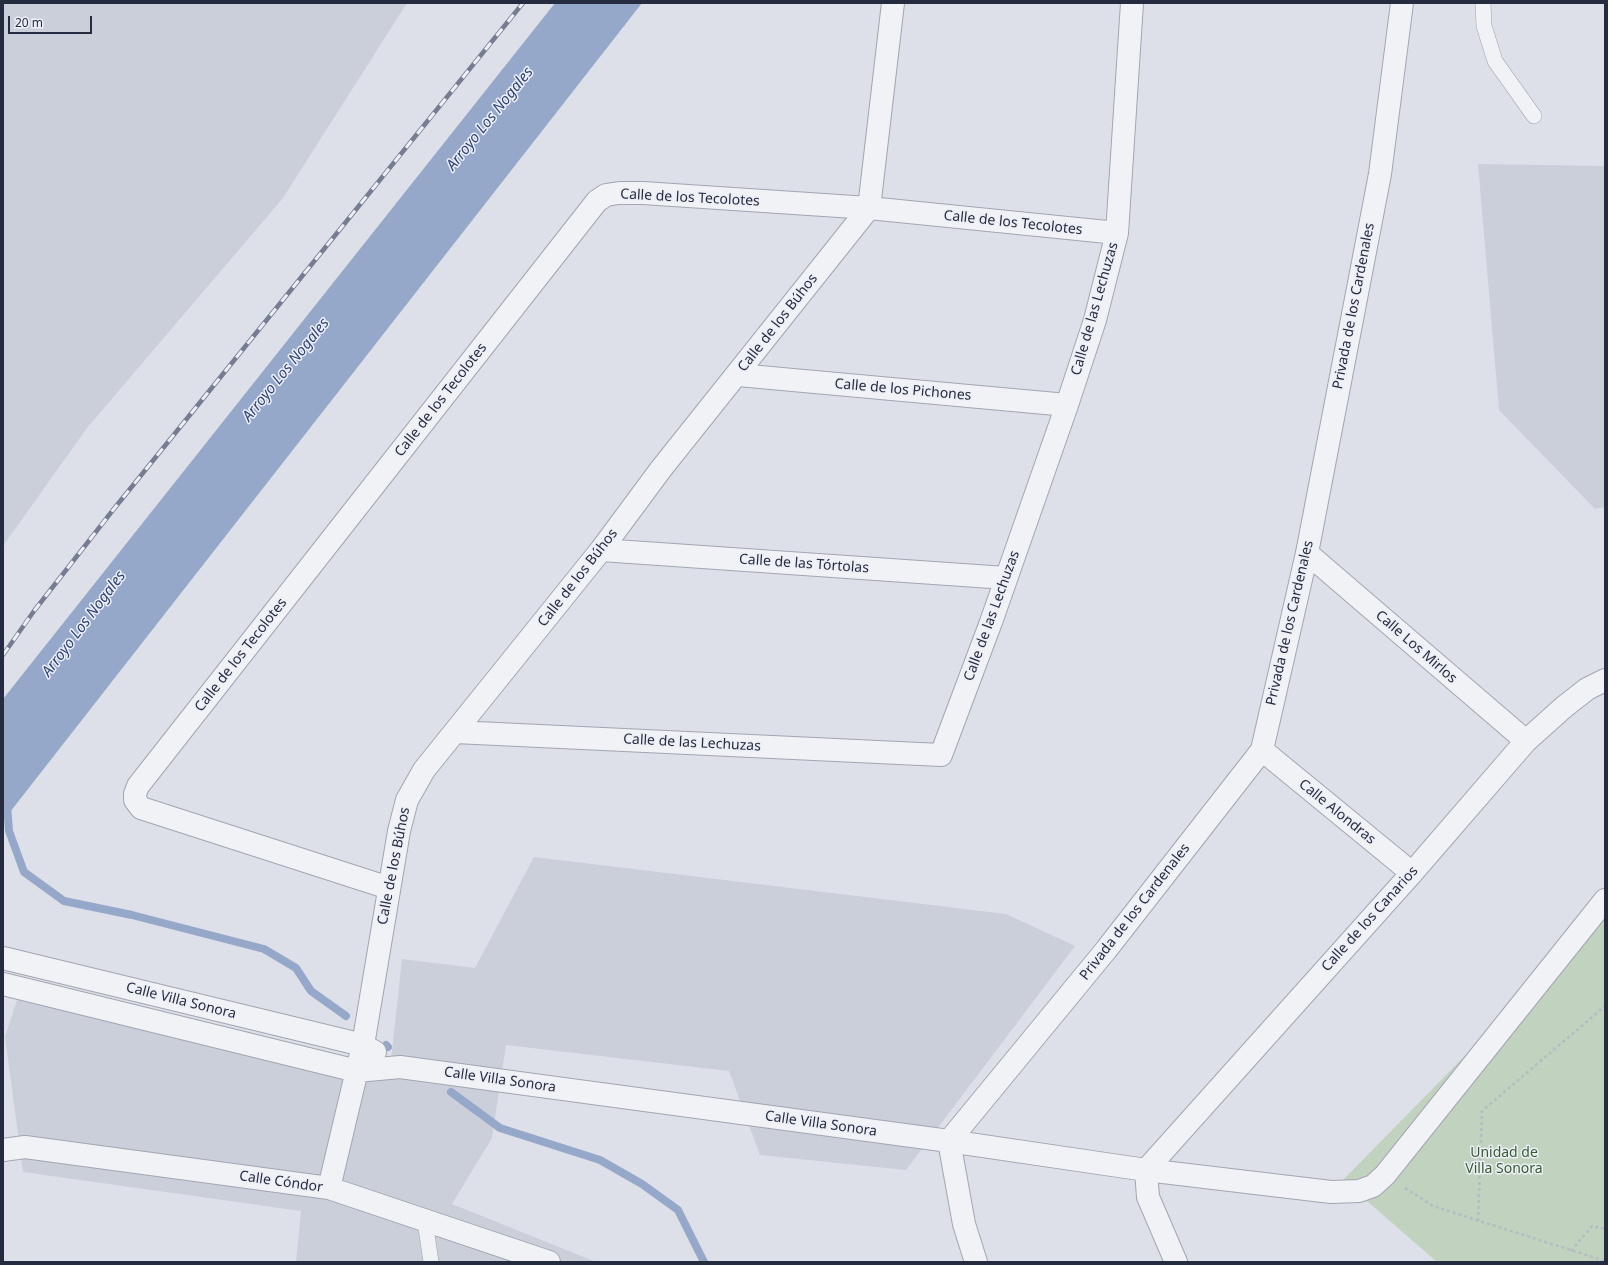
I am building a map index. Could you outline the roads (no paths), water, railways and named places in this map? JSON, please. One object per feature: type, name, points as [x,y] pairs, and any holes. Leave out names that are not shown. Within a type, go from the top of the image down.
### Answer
[{"type":"street","points":[[869,208],[893,3]]},
{"type":"street","name":"Calle de las Lechuzas","points":[[455,732],[941,754],[1068,405],[1095,320],[1117,233],[1132,3]]},
{"type":"street","name":"Privada de los Cardenales","points":[[950,1141],[1106,950],[1262,750],[1307,553],[1380,174],[1402,3]]},
{"type":"street","name":"Calle de los Tecolotes","points":[[389,888],[141,808],[135,800],[135,794],[138,786],[597,201],[606,196],[619,193],[643,192],[869,208],[1117,233]]},
{"type":"street","name":"Calle de los Búhos","points":[[329,1188],[363,1045],[399,831],[407,800],[424,770],[602,550],[661,469],[738,375],[869,208]]},
{"type":"street","name":"Calle de los Pichones","points":[[738,375],[1068,405]]},
{"type":"street","name":"Calle de las Tórtolas","points":[[602,550],[1006,578]]},
{"type":"street","name":"Calle Los Mirlos","points":[[1307,553],[1526,741]]},
{"type":"street","name":"Calle de los Canarios","points":[[1146,1170],[1412,873],[1526,741],[1564,707],[1588,689],[1605,680]]},
{"type":"street","name":"Calle Alondras","points":[[1262,750],[1412,873]]},
{"type":"street","name":"Calle Villa Sonora","points":[[3,984],[357,1071],[400,1067],[950,1141],[1146,1170],[1344,1192],[1359,1191],[1373,1186],[1385,1175],[1605,900]]},
{"type":"street","name":"Calle Villa Sonora","points":[[3,958],[363,1045],[400,1067]]},
{"type":"street","points":[[950,1141],[964,1224],[976,1262]]},
{"type":"street","name":"Calle Cóndor","points":[[3,1150],[25,1147],[329,1188],[549,1262]]},
{"type":"street","points":[[1146,1170],[1148,1197],[1176,1262]]},
{"type":"lane","points":[[1483,3],[1484,26],[1495,61],[1534,116]]},
{"type":"lane","points":[[425,1220],[431,1262]]},
{"type":"water","name":"Arroyo Los Nogales","points":[[555,3],[642,3],[3,821],[3,699]]},
{"type":"waterway","points":[[7,804],[9,831],[24,872],[64,901],[132,915],[264,949],[296,968],[311,991],[346,1016]]},
{"type":"waterway","points":[[451,1092],[500,1128],[600,1160],[642,1184],[678,1210],[704,1262]]},
{"type":"railway","points":[[3,655],[34,611],[113,510],[523,3]]},
{"type":"park label","name":"Unidad de Villa Sonora","points":[[1504,1162]]}]
